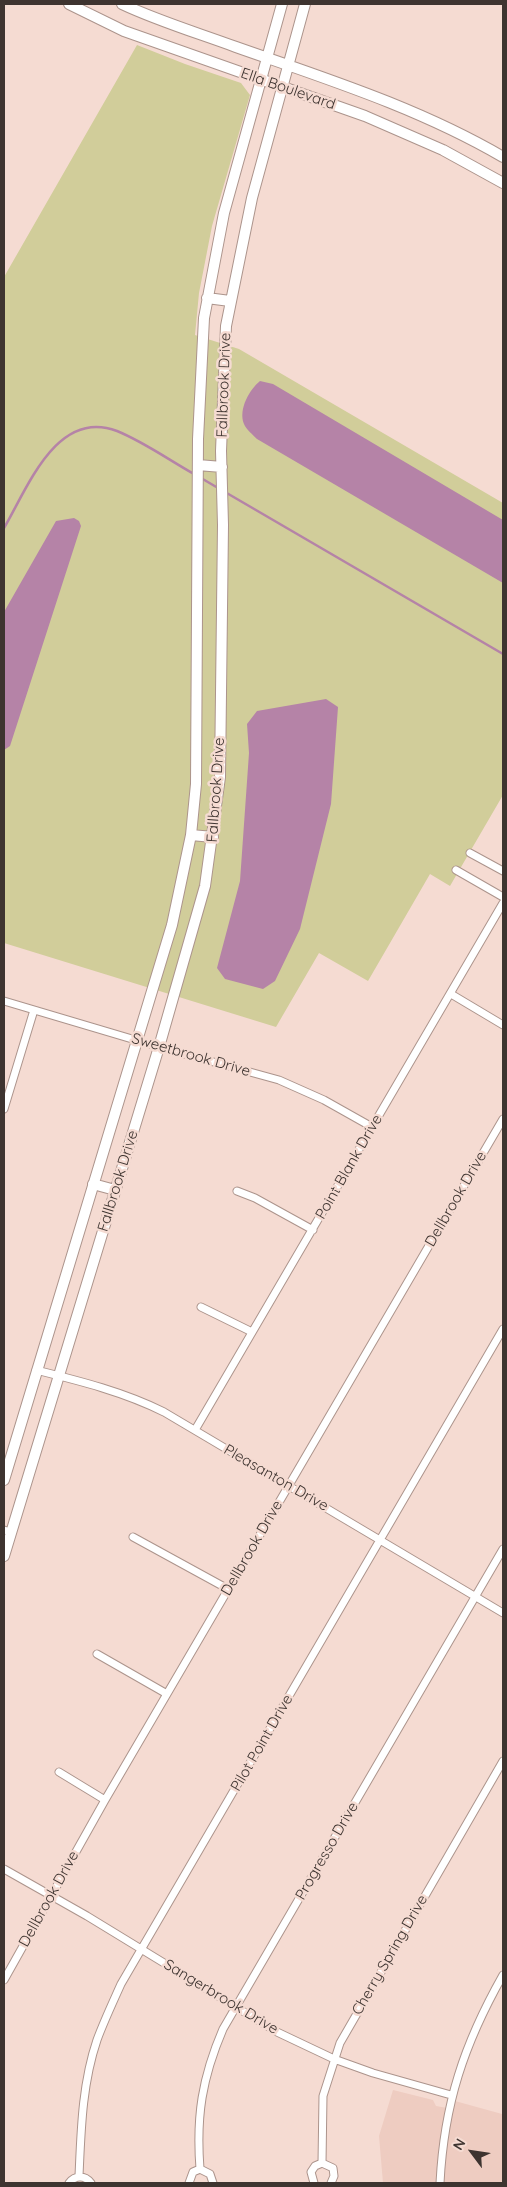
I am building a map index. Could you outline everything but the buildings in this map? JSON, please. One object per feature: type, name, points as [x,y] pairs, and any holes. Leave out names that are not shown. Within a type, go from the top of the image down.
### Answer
[{"type":"main road","name":"Ella Boulevard","points":[[69,4],[124,31],[403,131],[503,183]]},
{"type":"main road","name":"Ella Boulevard","points":[[122,4],[169,23],[412,111],[503,157]]},
{"type":"main road","name":"Fallbrook Drive","points":[[4,1480],[172,925],[192,835],[196,784],[198,439],[204,328],[224,213],[282,4]]},
{"type":"main road","name":"Fallbrook Drive","points":[[4,1556],[7,1531],[58,1375],[159,1047],[205,886],[220,777],[223,525],[221,451],[226,326],[252,198],[305,4]]},
{"type":"main road","points":[[208,298],[230,301]]},
{"type":"main road","points":[[198,465],[222,467]]},
{"type":"main road","points":[[192,835],[213,837]]},
{"type":"main road","points":[[93,1184],[115,1190]]},
{"type":"street","points":[[470,854],[503,871]]},
{"type":"street","points":[[456,870],[503,897]]},
{"type":"street","name":"Point Blank Drive","points":[[195,1430],[503,903]]},
{"type":"street","points":[[451,994],[503,1025]]},
{"type":"street","name":"Sweetbrook Drive","points":[[4,1001],[279,1080],[324,1100],[372,1127]]},
{"type":"street","points":[[4,1109],[34,1010]]},
{"type":"street","name":"Dellbrook Drive","points":[[4,1980],[105,1800],[503,1119]]},
{"type":"street","points":[[237,1191],[255,1198],[313,1230]]},
{"type":"street","points":[[201,1307],[252,1332]]},
{"type":"street","name":"Pilot Point Drive","points":[[80,2176],[81,2122],[85,2092],[94,2049],[106,2015],[142,1949],[503,1329]]},
{"type":"street","name":"Pleasanton Drive","points":[[36,1370],[110,1389],[142,1401],[289,1485],[503,1613]]},
{"type":"street","points":[[133,1537],[228,1589]]},
{"type":"street","name":"Progresso Drive","points":[[200,2169],[199,2128],[204,2081],[210,2059],[223,2029],[503,1549]]},
{"type":"street","points":[[96,1654],[167,1694]]},
{"type":"street","name":"Cherry Spring Drive","points":[[322,2163],[323,2096],[334,2059],[350,2024],[503,1761]]},
{"type":"street","points":[[59,1772],[105,1800]]},
{"type":"street","name":"Sangerbrook Drive","points":[[4,1869],[142,1949],[277,2032],[334,2059],[373,2073],[451,2095]]},
{"type":"street","points":[[440,2183],[451,2095],[470,2040],[503,1975]]},
{"type":"street","name":"Cherry Spring Drive","points":[[314,2183],[311,2172],[315,2166],[322,2163],[332,2168],[334,2176],[331,2183]]},
{"type":"street","points":[[189,2183],[193,2172],[200,2169],[210,2174],[213,2183]]},
{"type":"street","points":[[69,2183],[72,2179],[80,2176],[91,2183]]},
{"type":"shaded area","points":[[137,45],[241,83],[250,95],[212,226],[199,293],[195,335],[239,349],[503,503],[503,795],[450,886],[430,874],[368,981],[319,953],[276,1027],[4,943],[4,277]]},
{"type":"shaded area","points":[[260,381],[273,384],[503,520],[503,583],[257,439],[245,426],[243,412],[249,394]]},
{"type":"shaded area","points":[[74,518],[79,521],[81,526],[10,746],[4,750],[4,612],[56,521]]},
{"type":"shaded area","points":[[326,699],[338,707],[331,804],[300,929],[275,981],[263,989],[225,979],[217,968],[240,881],[249,753],[247,724],[257,711]]},
{"type":"shaded area","points":[[393,2090],[433,2100],[436,2106],[453,2109],[455,2101],[502,2114],[503,2112],[503,2183],[383,2183],[379,2136]]},
{"type":"waterway","points":[[4,528],[34,473],[61,441],[77,431],[96,427],[117,431],[147,446],[194,474]]},
{"type":"waterway","points":[[201,478],[218,488]]},
{"type":"waterway","points":[[225,492],[503,654]]}]
